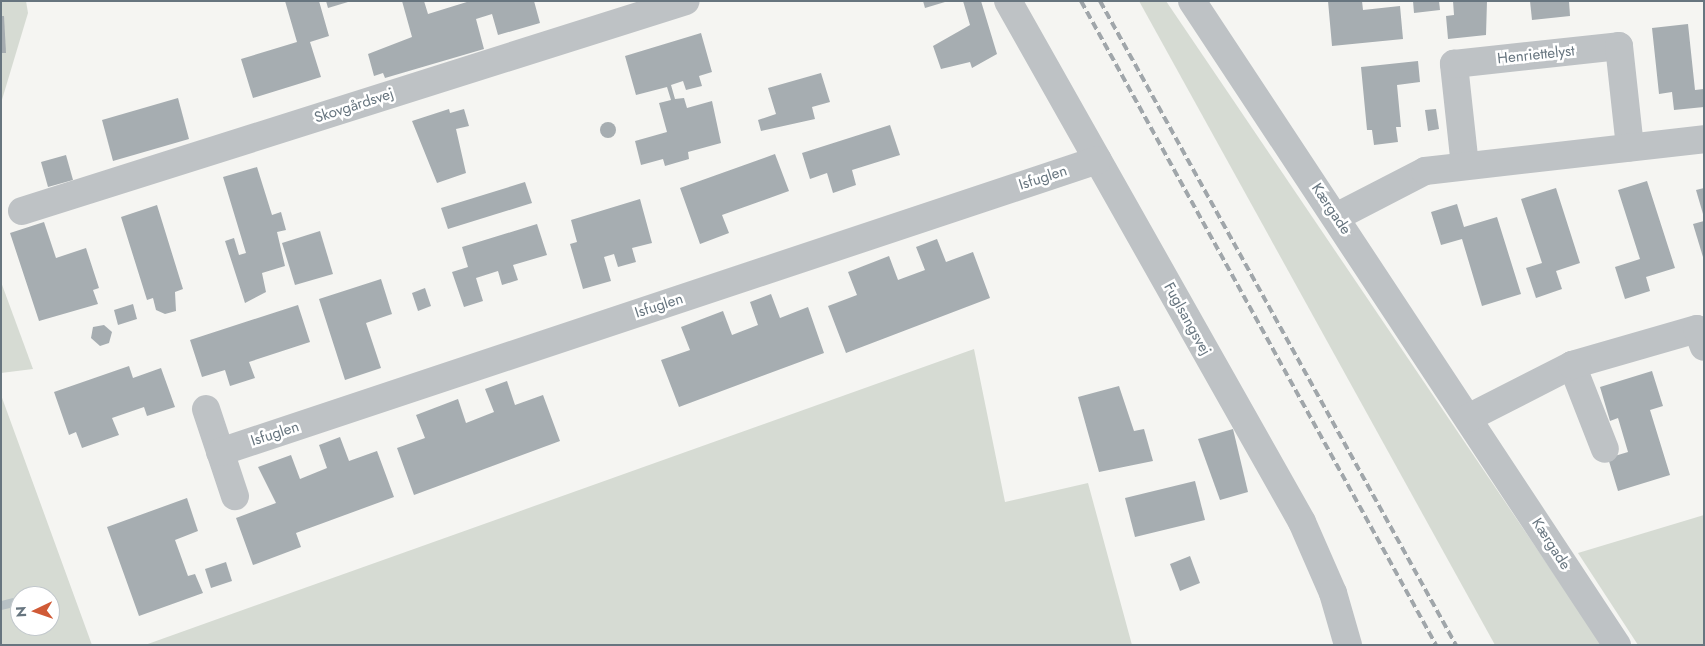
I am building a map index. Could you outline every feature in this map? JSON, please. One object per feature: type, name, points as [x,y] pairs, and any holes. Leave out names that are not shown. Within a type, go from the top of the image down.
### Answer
[{"type":"street","name":"Skovgårdsvej","points":[[22,212],[686,1]]},
{"type":"street","name":"Fuglsangsvej","points":[[1008,1],[1302,522],[1334,593],[1348,645]]},
{"type":"street","name":"Kærgade","points":[[1192,1],[1617,645]]},
{"type":"street","name":"Henriettelyst","points":[[1465,166],[1454,64],[1619,46],[1630,147]]},
{"type":"street","points":[[1336,217],[1425,171],[1704,139]]},
{"type":"street","name":"Isfuglen","points":[[220,452],[1098,160]]},
{"type":"street","points":[[1468,418],[1572,366],[1697,329],[1704,347]]},
{"type":"street","points":[[1572,366],[1605,449]]},
{"type":"street","points":[[206,409],[235,496]]},
{"type":"shaded area","points":[[1,1],[26,1],[28,13],[1,103]]},
{"type":"shaded area","points":[[1139,1],[1166,1],[1602,645],[1495,645]]},
{"type":"shaded area","points":[[1,282],[33,369],[1,373]]},
{"type":"shaded area","points":[[974,349],[1005,502],[1088,483],[1132,645],[145,645]]},
{"type":"shaded area","points":[[1,395],[92,645],[1,645]]},
{"type":"shaded area","points":[[1704,515],[1704,645],[1638,645],[1578,553]]},
{"type":"building","points":[[285,1],[319,1],[329,36],[310,42],[321,77],[253,98],[241,59],[297,42]]},
{"type":"building","points":[[326,1],[348,1],[348,2],[328,8]]},
{"type":"building","points":[[402,1],[424,1],[428,14],[470,1],[534,1],[540,23],[498,35],[492,14],[476,19],[484,49],[385,78],[383,73],[374,76],[368,54],[412,37]]},
{"type":"building","points":[[923,1],[944,1],[945,2],[925,8]]},
{"type":"building","points":[[963,1],[981,1],[997,54],[972,68],[970,62],[941,69],[933,46],[970,25]]},
{"type":"building","points":[[1328,1],[1362,1],[1363,10],[1400,6],[1403,39],[1332,46]]},
{"type":"building","points":[[1413,1],[1439,1],[1440,10],[1414,13]]},
{"type":"building","points":[[1453,1],[1487,1],[1486,35],[1448,39],[1446,16],[1454,15]]},
{"type":"building","points":[[1530,1],[1569,1],[1570,16],[1532,20]]},
{"type":"building","points":[[1,16],[4,16],[6,53],[1,53]]},
{"type":"building","points":[[1688,24],[1695,90],[1704,89],[1704,107],[1674,110],[1672,92],[1659,94],[1652,28]]},
{"type":"building","points":[[701,33],[712,72],[699,76],[702,86],[686,90],[683,81],[671,85],[675,99],[684,98],[687,108],[712,101],[721,143],[688,152],[689,159],[665,166],[663,159],[641,165],[635,141],[667,132],[659,103],[671,100],[667,87],[636,95],[625,56]]},
{"type":"building","points":[[1418,61],[1420,82],[1397,85],[1401,127],[1396,127],[1398,142],[1374,145],[1372,130],[1367,130],[1361,67]]},
{"type":"building","points":[[821,73],[830,102],[812,107],[815,119],[761,131],[758,120],[776,114],[768,88]]},
{"type":"building","points":[[178,98],[189,139],[113,161],[102,120]]},
{"type":"building","points":[[449,109],[450,113],[464,109],[469,126],[456,129],[466,173],[437,183],[412,121]]},
{"type":"building","points":[[1436,109],[1439,129],[1428,131],[1425,110]]},
{"type":"building","points":[[608,122],[614,124],[616,130],[614,136],[608,138],[602,136],[600,130],[602,124]]},
{"type":"building","points":[[890,125],[900,155],[852,170],[856,185],[833,193],[827,173],[810,179],[802,153]]},
{"type":"building","points":[[775,154],[789,191],[722,215],[729,233],[700,244],[680,188]]},
{"type":"building","points":[[66,155],[73,180],[48,187],[41,162]]},
{"type":"building","points":[[257,167],[272,215],[281,212],[286,230],[277,232],[285,266],[262,273],[266,292],[245,303],[225,241],[234,238],[239,255],[246,253],[223,177]]},
{"type":"building","points":[[1647,181],[1675,268],[1646,277],[1650,291],[1625,299],[1615,267],[1640,259],[1618,190]]},
{"type":"building","points":[[525,182],[532,203],[448,229],[441,208]]},
{"type":"building","points":[[1556,188],[1580,263],[1556,271],[1562,289],[1536,298],[1526,268],[1542,263],[1521,199]]},
{"type":"building","points":[[1704,188],[1704,214],[1703,214],[1696,190]]},
{"type":"building","points":[[640,199],[652,243],[632,248],[636,262],[618,267],[614,254],[604,257],[611,281],[583,289],[570,244],[577,242],[571,220]]},
{"type":"building","points":[[1457,204],[1464,227],[1497,217],[1521,294],[1482,306],[1462,239],[1441,245],[1431,212]]},
{"type":"building","points":[[157,205],[183,289],[175,292],[176,311],[165,314],[156,310],[153,298],[147,300],[121,217]]},
{"type":"building","points":[[1704,221],[1704,257],[1703,257],[1693,224]]},
{"type":"building","points":[[44,222],[56,258],[86,248],[99,288],[93,290],[98,304],[39,321],[10,233]]},
{"type":"building","points":[[537,224],[547,255],[513,265],[518,280],[502,285],[498,271],[476,278],[483,301],[464,307],[452,272],[468,267],[462,247]]},
{"type":"building","points":[[320,231],[333,274],[295,285],[282,243]]},
{"type":"building","points":[[937,239],[946,262],[973,252],[990,298],[846,353],[828,306],[857,295],[848,272],[889,256],[898,280],[925,270],[916,247]]},
{"type":"building","points":[[381,279],[392,314],[366,323],[381,368],[345,380],[319,299]]},
{"type":"building","points":[[425,288],[431,306],[418,311],[412,293]]},
{"type":"building","points":[[771,294],[780,318],[808,307],[824,353],[679,407],[661,360],[690,350],[681,327],[723,311],[732,335],[758,325],[750,302]]},
{"type":"building","points":[[133,304],[137,319],[118,325],[114,310]]},
{"type":"building","points":[[298,305],[310,342],[249,362],[255,378],[230,386],[225,370],[202,377],[190,340]]},
{"type":"building","points":[[104,325],[112,332],[109,343],[100,346],[91,338],[93,327]]},
{"type":"building","points":[[129,366],[133,378],[161,368],[175,407],[147,416],[144,407],[112,418],[119,435],[82,448],[76,432],[69,435],[54,392]]},
{"type":"building","points":[[1652,371],[1663,406],[1650,410],[1670,475],[1618,491],[1608,458],[1628,452],[1618,418],[1610,421],[1600,387]]},
{"type":"building","points":[[507,381],[515,405],[543,395],[560,441],[414,495],[397,448],[425,438],[416,415],[458,399],[466,423],[494,412],[485,389]]},
{"type":"building","points":[[1119,386],[1134,431],[1144,429],[1153,461],[1099,472],[1078,397]]},
{"type":"building","points":[[1233,429],[1248,492],[1220,500],[1198,439]]},
{"type":"building","points":[[340,437],[349,461],[377,451],[394,497],[296,533],[301,547],[253,565],[236,518],[276,503],[258,467],[291,455],[300,479],[327,468],[319,445]]},
{"type":"building","points":[[1195,481],[1205,520],[1135,537],[1125,498]]},
{"type":"building","points":[[187,498],[198,531],[175,540],[188,576],[195,574],[203,593],[139,616],[107,527]]},
{"type":"building","points":[[1190,556],[1200,583],[1180,591],[1170,564]]},
{"type":"building","points":[[226,562],[232,581],[211,588],[205,569]]},
{"type":"waterway","points":[[1,605],[10,603]]},
{"type":"railway","points":[[1081,1],[1436,645]]},
{"type":"railway","points":[[1100,1],[1456,645]]}]
